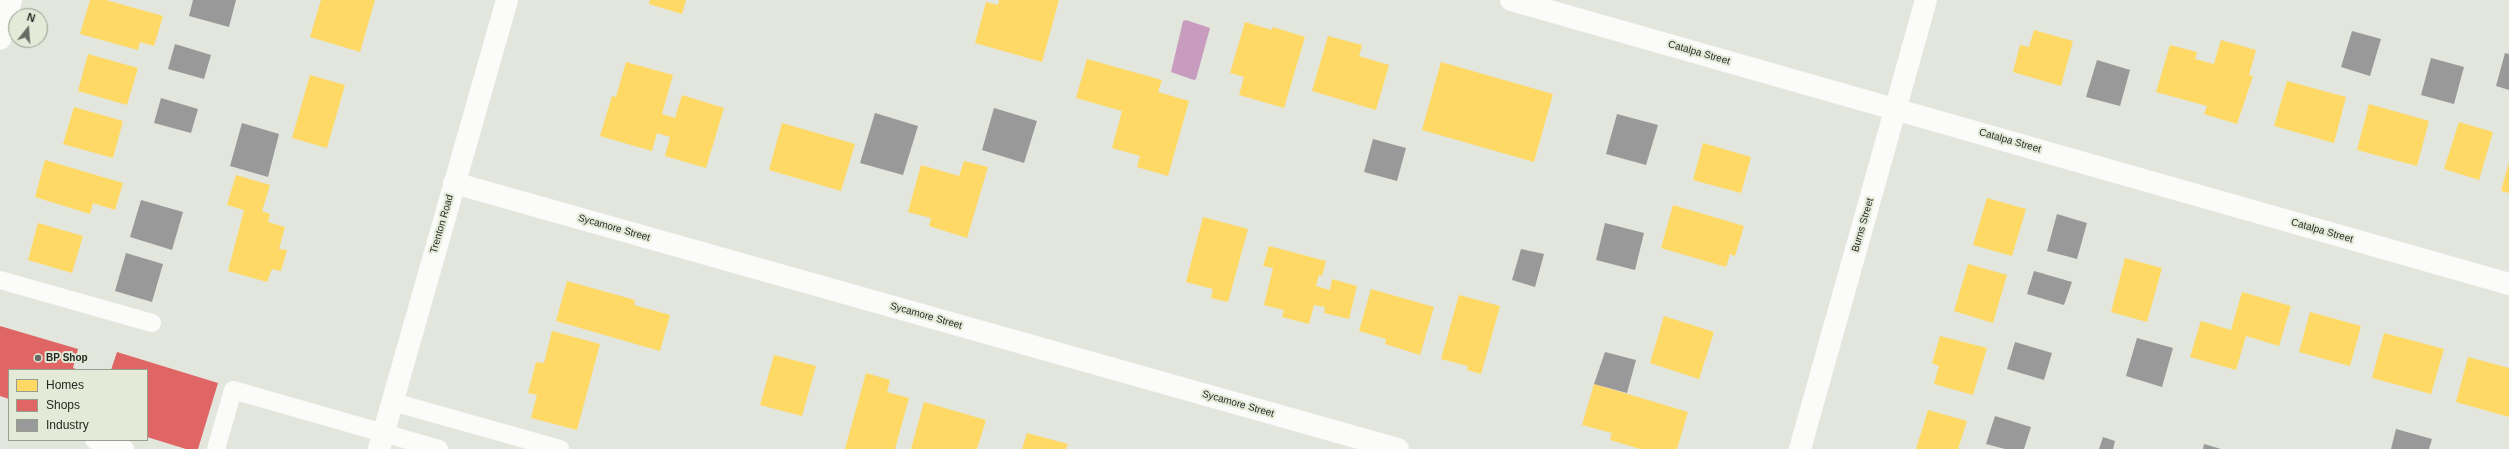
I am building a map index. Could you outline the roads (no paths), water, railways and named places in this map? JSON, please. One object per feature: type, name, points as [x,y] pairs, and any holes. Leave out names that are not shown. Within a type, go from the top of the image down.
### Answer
[{"type":"street","points":[[0,39],[11,0]]},
{"type":"street","name":"Trenton Road","points":[[381,442],[507,0]]},
{"type":"street","name":"Catalpa Street","points":[[1511,0],[1896,108],[2509,284]]},
{"type":"street","name":"Burns Street","points":[[1800,449],[1926,0]]},
{"type":"street","name":"Sycamore Street","points":[[454,184],[1398,449]]},
{"type":"lane","points":[[0,280],[152,323]]},
{"type":"lane","points":[[216,449],[233,390],[381,442],[439,449]]},
{"type":"lane","points":[[393,402],[560,449]]},
{"type":"lane","points":[[97,441],[124,449]]},
{"type":"place","name":"BP Shop","points":[[38,358]]}]
